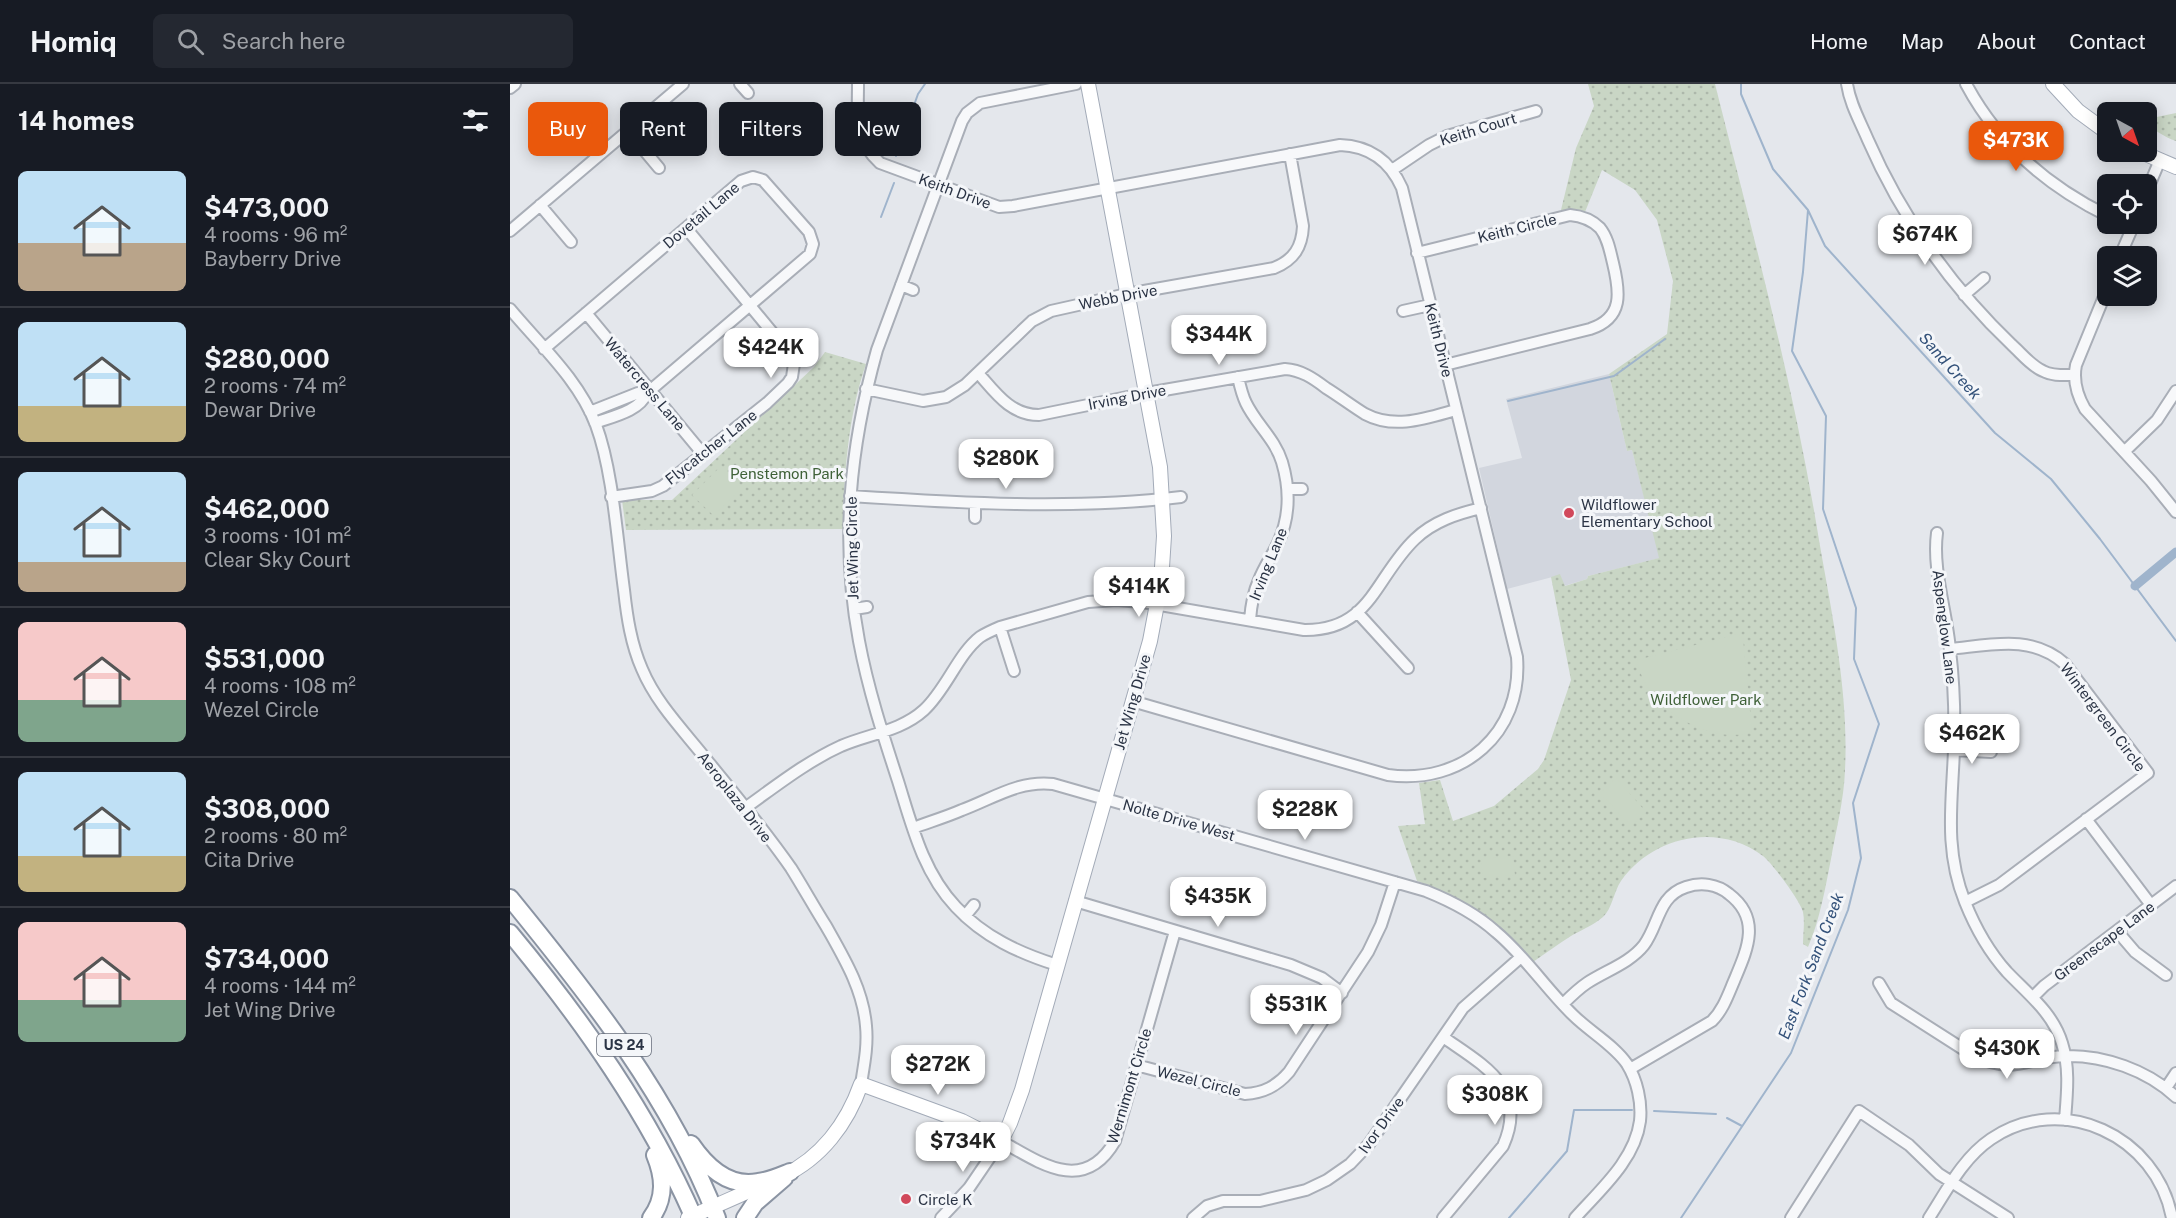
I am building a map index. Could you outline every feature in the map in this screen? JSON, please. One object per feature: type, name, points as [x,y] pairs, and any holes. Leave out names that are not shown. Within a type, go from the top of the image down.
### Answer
[{"type":"highway","name":"US 24","points":[[510,898],[593,1002],[651,1088],[690,1158],[716,1213]]},
{"type":"highway","name":"US 24","points":[[510,933],[562,998],[627,1091],[673,1173],[692,1217]]},
{"type":"highway","points":[[651,1088],[698,1155],[723,1177],[732,1181],[757,1183],[790,1172]]},
{"type":"highway","points":[[627,1091],[650,1142],[662,1177],[662,1196],[651,1218]]},
{"type":"highway","points":[[746,1218],[755,1203],[790,1172]]},
{"type":"main road","name":"Jet Wing Drive","points":[[1001,1141],[1022,1090],[1150,641],[1158,605],[1164,536],[1160,467],[1088,84]]},
{"type":"main road","points":[[2053,84],[2079,111],[2097,125]]},
{"type":"main road","points":[[2157,159],[2176,167]]},
{"type":"main road","name":"Wernimont Circle","points":[[861,1084],[962,1120],[1001,1141]]},
{"type":"main road","name":"Aeroplaza Drive","points":[[692,1217],[716,1213],[790,1172],[813,1156],[836,1133],[854,1104],[861,1084]]},
{"type":"street","points":[[510,88],[515,84]]},
{"type":"street","points":[[662,102],[683,84]]},
{"type":"street","points":[[740,84],[748,93]]},
{"type":"street","name":"Keith Drive","points":[[858,84],[859,130],[866,149],[880,163],[992,205],[1005,207],[1340,145],[1368,150],[1392,170],[1402,188],[1517,657],[1517,681],[1510,710],[1499,730],[1483,748],[1464,763],[1428,776],[1413,777],[1388,775],[1132,701]]},
{"type":"street","name":"Jet Wing Circle","points":[[1057,965],[1006,946],[964,916],[936,883],[922,855],[882,733],[865,670],[854,609],[849,556],[850,496],[856,438],[877,350],[962,121],[973,107],[988,101],[1076,84]]},
{"type":"street","points":[[1847,84],[1852,104],[1883,172],[1918,232],[1964,295],[2000,334],[2038,369],[2050,374],[2074,375]]},
{"type":"street","points":[[1966,84],[1988,120],[2013,150],[2040,175],[2066,194],[2097,210]]},
{"type":"street","name":"Keith Court","points":[[1392,170],[1429,145],[1447,136],[1536,111]]},
{"type":"street","points":[[510,231],[620,138]]},
{"type":"street","name":"Webb Drive","points":[[866,389],[922,401],[946,397],[956,392],[1041,315],[1061,308],[1127,294],[1274,268],[1291,259],[1301,245],[1303,226],[1290,154]]},
{"type":"street","points":[[649,156],[659,168]]},
{"type":"street","points":[[2154,174],[2160,160]]},
{"type":"street","name":"Dovetail Lane","points":[[544,349],[741,181],[758,177],[769,184],[809,232],[813,244],[810,254],[648,393],[643,402],[595,423]]},
{"type":"street","points":[[540,206],[571,242]]},
{"type":"street","name":"Keith Circle","points":[[1417,253],[1570,215],[1586,219],[1600,228],[1609,245],[1619,297],[1613,313],[1606,321],[1590,329],[1445,365]]},
{"type":"street","name":"Flycatcher Lane","points":[[611,497],[657,489],[767,403],[788,382],[794,371],[790,354],[686,228]]},
{"type":"street","points":[[1964,295],[1984,278]]},
{"type":"street","points":[[901,285],[913,291]]},
{"type":"street","points":[[1403,311],[1430,306]]},
{"type":"street","points":[[2100,306],[2080,353],[2074,375],[2078,394],[2085,409],[2125,451],[2176,512]]},
{"type":"street","name":"Aeroplaza Drive","points":[[510,309],[571,380],[595,423],[603,450],[611,497],[628,620],[642,670],[665,710],[745,808],[798,880],[842,954],[855,981],[861,996],[867,1026],[867,1047],[861,1084]]},
{"type":"street","name":"Watercress Lane","points":[[586,313],[648,393],[703,454]]},
{"type":"street","name":"Irving Drive","points":[[978,373],[1013,409],[1028,415],[1039,415],[1285,369],[1293,369],[1309,375],[1366,414],[1392,421],[1412,421],[1456,410]]},
{"type":"street","name":"Irving Lane","points":[[1238,377],[1246,403],[1278,450],[1288,489],[1288,513],[1282,532],[1258,581],[1250,620]]},
{"type":"street","points":[[2125,451],[2157,420],[2176,391]]},
{"type":"street","name":"Dovetail Lane","points":[[590,412],[638,393],[648,393]]},
{"type":"street","points":[[1288,489],[1302,489]]},
{"type":"street","points":[[850,496],[975,504],[1041,505],[1181,497]]},
{"type":"street","points":[[975,504],[975,518]]},
{"type":"street","points":[[745,808],[795,772],[828,753],[908,722],[923,711],[937,696],[972,645],[987,633],[1000,627],[1088,602],[1129,600],[1304,630],[1317,630],[1345,622],[1358,612],[1417,537],[1442,520],[1481,508]]},
{"type":"street","name":"Aspenglow Lane","points":[[1937,533],[1935,552],[1950,649],[1954,707],[1954,750],[1949,816],[1957,873],[1965,902],[1978,930],[2006,970],[2033,997],[2057,1031],[2066,1056],[2068,1076],[2065,1120]]},
{"type":"street","points":[[854,609],[867,607]]},
{"type":"street","points":[[1358,612],[1408,668]]},
{"type":"street","points":[[1000,627],[1014,671]]},
{"type":"street","name":"Wintergreen Circle","points":[[1950,649],[2010,643],[2031,645],[2058,658],[2073,674],[2148,773],[1999,885],[1965,902]]},
{"type":"street","points":[[1954,750],[1991,752]]},
{"type":"street","name":"Nolte Drive West","points":[[913,828],[1006,791],[1032,783],[1053,784],[1442,897],[1470,912],[1497,932],[1563,1004],[1620,1056],[1630,1070]]},
{"type":"street","points":[[2086,819],[2151,905]]},
{"type":"street","name":"Wezel Circle","points":[[1136,1065],[1233,1092],[1256,1093],[1276,1085],[1289,1072],[1368,952],[1381,925],[1395,882]]},
{"type":"street","points":[[1563,1004],[1586,984],[1628,959],[1640,949],[1648,938],[1663,904],[1673,894],[1686,887],[1717,886],[1734,897],[1745,912],[1750,937],[1744,957],[1720,1012],[1712,1021],[1630,1070],[1637,1086],[1640,1103],[1640,1121],[1636,1137],[1622,1164],[1575,1218]]},
{"type":"street","name":"Greenscape Lane","points":[[2033,997],[2044,986],[2176,886]]},
{"type":"street","points":[[1075,900],[1302,968],[1322,978],[1342,993]]},
{"type":"street","points":[[964,916],[974,905]]},
{"type":"street","name":"Wernimont Circle","points":[[1001,1141],[1052,1169],[1078,1171],[1095,1164],[1109,1151],[1115,1141],[1175,931]]},
{"type":"street","points":[[2117,931],[2135,952],[2166,975]]},
{"type":"street","name":"Ivor Drive","points":[[1193,1218],[1207,1206],[1223,1201],[1260,1201],[1306,1190],[1327,1180],[1350,1164],[1369,1144],[1468,1002],[1521,957]]},
{"type":"street","points":[[1879,983],[1891,1003],[1985,1061],[2018,1065],[2066,1056],[2094,1058],[2144,1075],[2176,1097]]},
{"type":"street","points":[[1443,1037],[1495,1075],[1504,1090],[1510,1117],[1508,1136],[1503,1146],[1443,1218]]},
{"type":"street","points":[[2166,1088],[2176,1073]]},
{"type":"street","points":[[1791,1218],[1859,1111],[1899,1137],[1930,1167],[2008,1218]]},
{"type":"street","points":[[1929,1218],[1970,1158],[1999,1134],[2036,1121],[2065,1120],[2094,1126],[2128,1144],[2150,1166],[2172,1197],[2172,1218]]},
{"type":"street","name":"Jet Wing Drive","points":[[941,1218],[982,1171],[1001,1141]]},
{"type":"street","points":[[951,1209],[960,1218]]},
{"type":"shaded area","name":"Wildflower Elementary School","points":[[1609,374],[1627,451],[1632,450],[1660,558],[1588,576],[1587,579],[1564,586],[1560,575],[1507,589],[1479,468],[1522,458],[1506,399]]},
{"type":"green space","name":"Wildflower Park","points":[[1588,84],[1715,84],[1798,425],[1842,683],[1846,741],[1843,792],[1822,904],[1808,947],[1803,944],[1804,920],[1801,907],[1786,883],[1767,860],[1745,845],[1726,839],[1707,837],[1668,844],[1650,853],[1621,881],[1603,917],[1533,962],[1507,935],[1481,913],[1452,896],[1417,881],[1398,826],[1425,824],[1419,783],[1440,780],[1453,821],[1494,806],[1538,769],[1544,760],[1571,680],[1551,577],[1560,574],[1565,586],[1587,579],[1588,576],[1659,558],[1632,450],[1627,451],[1609,374],[1667,334],[1673,281],[1657,220],[1635,190],[1602,170],[1585,212],[1561,210],[1576,148],[1594,106]]},
{"type":"green space","points":[[2176,113],[2176,141],[2157,131],[2157,117]]},
{"type":"green space","name":"Penstemon Park","points":[[825,352],[866,364],[855,404],[848,446],[843,529],[626,530],[622,500],[672,500],[814,367]]},
{"type":"green space","points":[[718,469],[739,490],[714,516],[692,495]]},
{"type":"green space","points":[[1738,634],[1743,638],[1752,732],[1735,735],[1698,728],[1665,707],[1642,677],[1637,660]]},
{"type":"green space","points":[[1616,778],[1646,812],[1631,826],[1600,793]]},
{"type":"green space","points":[[1513,856],[1515,875],[1483,878],[1481,859]]},
{"type":"waterway","points":[[915,102],[925,84]]},
{"type":"waterway","name":"Sand Creek","points":[[1741,84],[1741,94],[1773,169],[1808,210],[1825,246],[1995,433],[2051,479],[2100,539],[2176,641]]},
{"type":"waterway","points":[[881,217],[894,183]]},
{"type":"waterway","name":"East Fork Sand Creek","points":[[1681,1218],[1791,1053],[1848,910],[1861,858],[1853,803],[1879,724],[1854,659],[1856,608],[1823,509],[1826,416],[1792,351],[1803,272],[1808,210]]},
{"type":"waterway","points":[[1508,401],[1614,376],[1665,339]]},
{"type":"waterway","points":[[2135,586],[2176,552]]},
{"type":"waterway","points":[[1509,1218],[1567,1151],[1574,1110],[1632,1110]]},
{"type":"waterway","points":[[1654,1111],[1716,1114]]},
{"type":"waterway","points":[[1727,1118],[1742,1126]]},
{"type":"place","name":"Wildflower Elementary School","points":[[1569,513]]},
{"type":"place","name":"Circle K","points":[[906,1199]]}]
